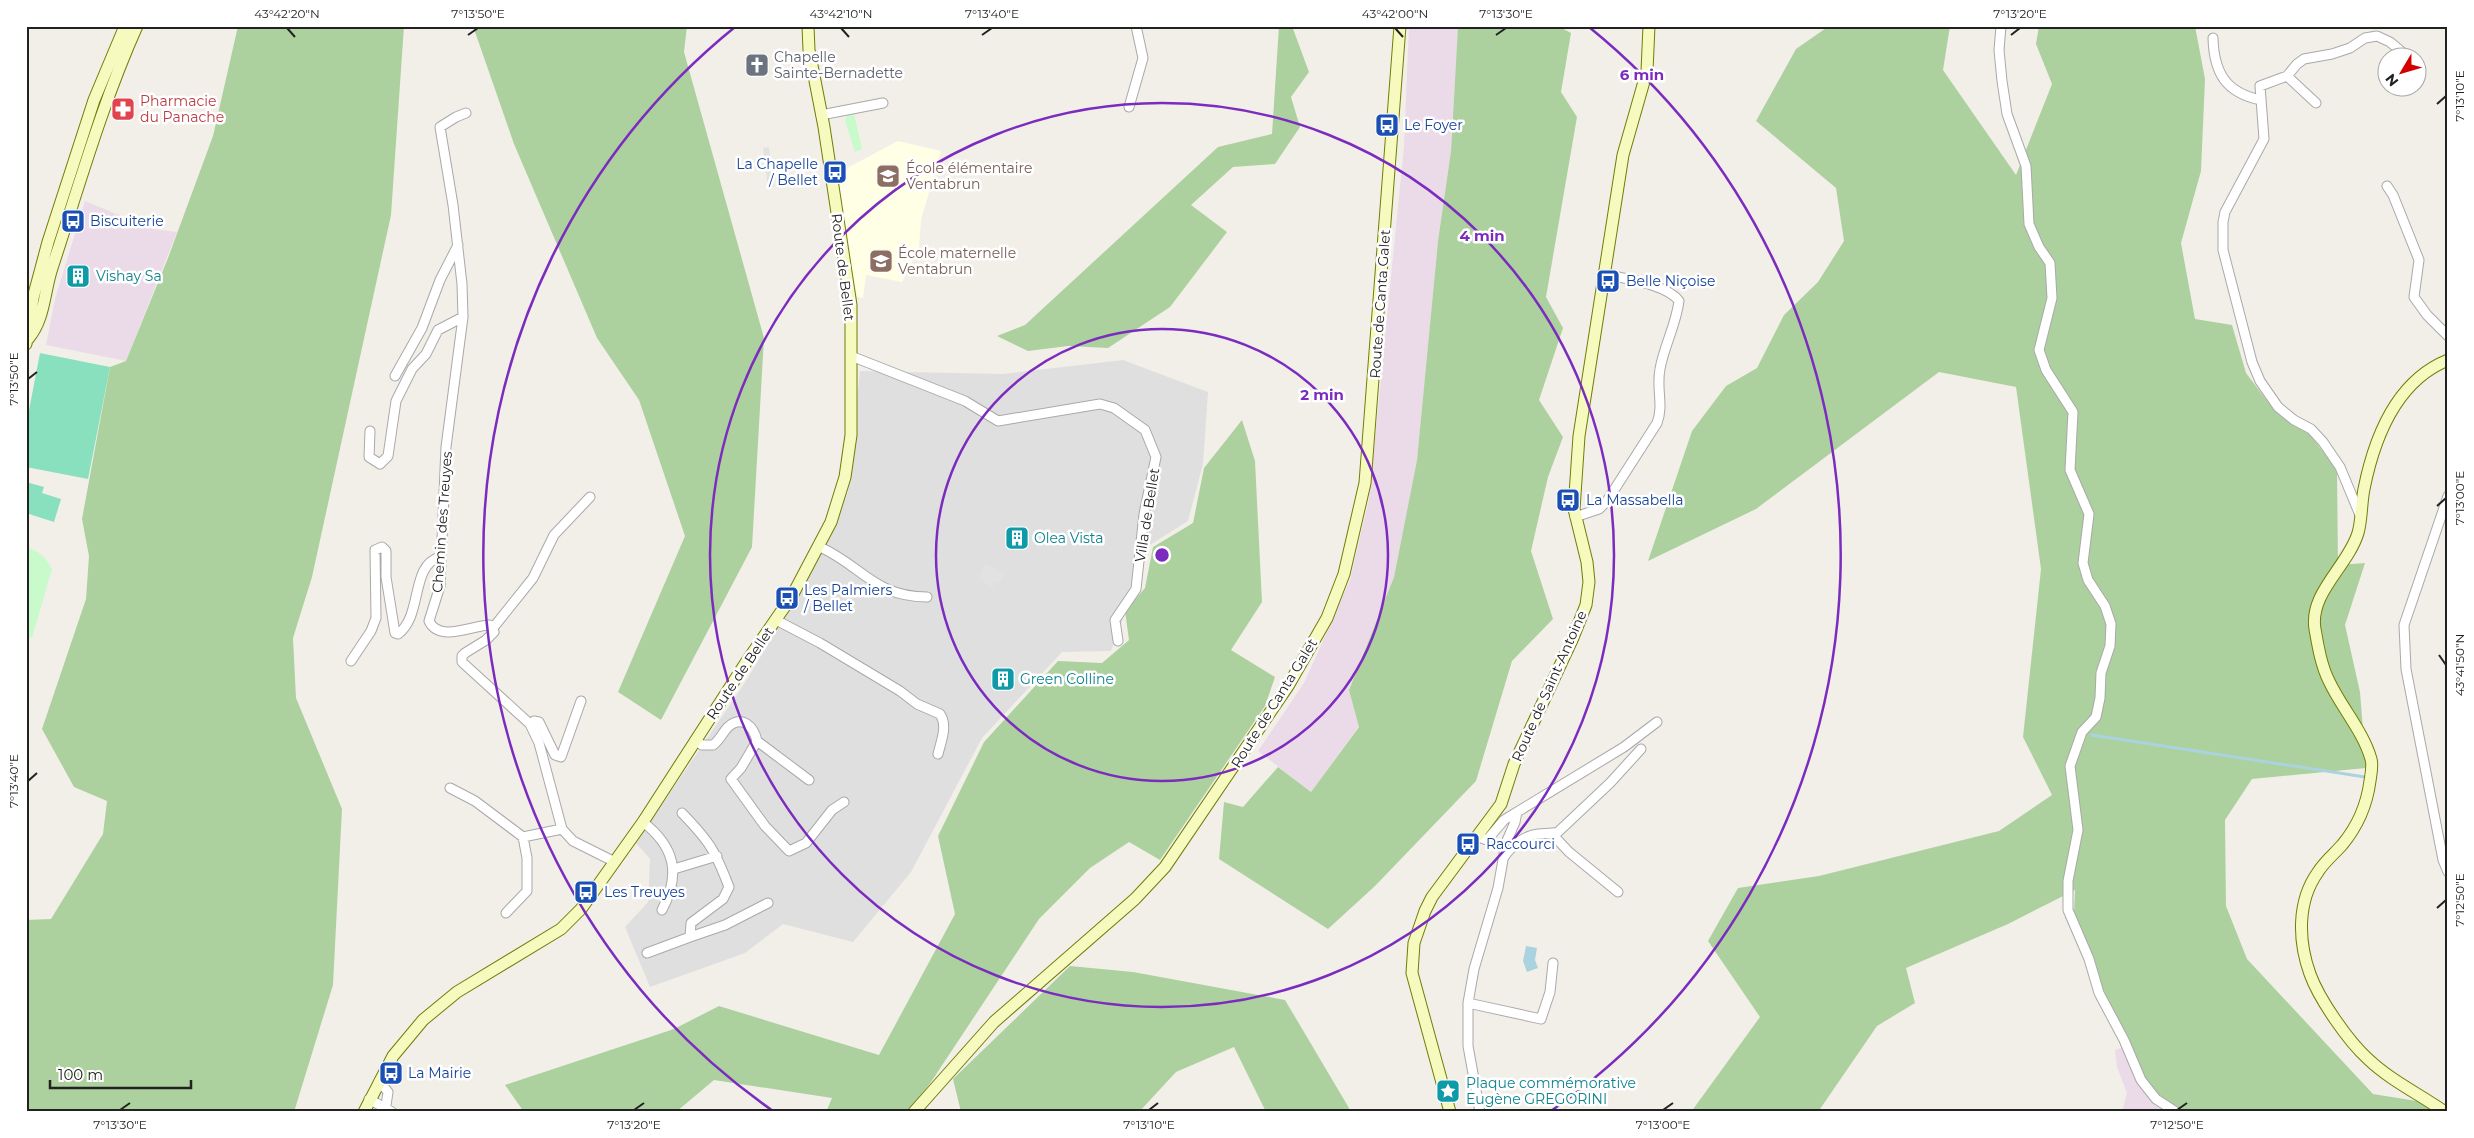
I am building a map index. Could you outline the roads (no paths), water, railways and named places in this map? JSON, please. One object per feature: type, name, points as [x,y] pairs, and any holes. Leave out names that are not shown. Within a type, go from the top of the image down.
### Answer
[{"type":"street","points":[[27,341],[33,298],[43,259],[94,100],[125,26]]},
{"type":"street","points":[[27,341],[39,323],[48,281],[104,104],[137,26]]},
{"type":"street","name":"Route de Bellet","points":[[364,1112],[392,1056],[423,1020],[457,992],[561,929],[581,909],[643,822],[694,740],[792,596],[820,547],[838,502],[848,459],[851,436],[851,356],[848,283],[809,50],[808,26]]},
{"type":"street","points":[[1129,106],[1143,58],[1136,26]]},
{"type":"street","name":"Route de Canta Galet","points":[[914,1112],[994,1022],[1135,899],[1161,872],[1288,686],[1327,618],[1344,574],[1365,482],[1400,26]]},
{"type":"street","name":"Route de Saint-Antoine","points":[[1450,1112],[1412,973],[1414,943],[1425,910],[1432,897],[1501,804],[1514,764],[1582,616],[1588,594],[1588,568],[1575,517],[1574,500],[1580,436],[1623,155],[1647,71],[1648,26]]},
{"type":"street","points":[[2001,26],[1999,50],[2002,81],[2007,114],[2026,166],[2029,224],[2039,247],[2050,263],[2052,298],[2039,350],[2046,370],[2073,412],[2070,470],[2089,514],[2083,563],[2088,580],[2105,606],[2111,624],[2110,646],[2101,673],[2100,698],[2096,717],[2082,732],[2070,766],[2078,830],[2068,881],[2068,910],[2089,959],[2099,993],[2124,1040],[2141,1080],[2156,1099],[2176,1112]]},
{"type":"street","points":[[2360,515],[2340,467],[2324,442],[2311,429],[2294,420],[2278,406],[2260,381],[2252,362],[2223,250],[2223,222],[2225,212],[2264,139],[2260,86],[2287,76],[2296,64],[2304,59],[2332,54],[2350,48],[2366,38],[2377,36],[2390,42],[2397,48]]},
{"type":"street","points":[[2213,38],[2213,59],[2234,91],[2261,100]]},
{"type":"street","points":[[2287,76],[2316,103]]},
{"type":"street","points":[[821,114],[882,103]]},
{"type":"street","name":"Chemin des Treuyes","points":[[466,113],[440,127],[458,245],[463,317],[446,447],[440,586],[429,617],[431,625],[436,630],[450,632],[481,625],[490,625],[493,628]]},
{"type":"street","points":[[2387,186],[2393,195],[2419,260],[2414,297],[2427,315],[2448,336]]},
{"type":"street","points":[[395,376],[422,328],[440,280],[458,245]]},
{"type":"street","points":[[1575,517],[1584,516],[1599,509],[1607,501],[1657,423],[1662,411],[1658,390],[1659,370],[1678,308],[1678,301],[1674,295],[1665,289],[1604,274]]},
{"type":"street","points":[[370,432],[369,457],[380,464],[388,456],[396,401],[412,369],[426,354],[438,330],[463,317]]},
{"type":"street","name":"Villa de Bellet","points":[[851,356],[965,402],[998,421],[1100,404],[1114,408],[1145,430],[1156,457],[1144,514],[1136,590],[1115,620],[1118,642]]},
{"type":"street","points":[[2444,1112],[2400,1083],[2367,1058],[2320,996],[2310,974],[2303,945],[2301,920],[2304,895],[2318,872],[2344,843],[2365,808],[2372,761],[2362,737],[2327,679],[2314,626],[2317,604],[2350,553],[2358,533],[2366,480],[2385,423],[2400,398],[2414,382],[2427,371],[2448,360]]},
{"type":"street","points":[[2448,496],[2406,618],[2404,643],[2406,669],[2425,769],[2443,860],[2448,872]]},
{"type":"street","points":[[590,497],[554,535],[533,578],[493,628],[494,632],[491,636],[462,656],[462,662],[530,724],[539,743],[562,829],[573,841],[615,862]]},
{"type":"street","points":[[351,661],[371,631],[376,618],[375,550],[382,547],[386,550],[386,577],[392,622],[395,632],[398,634],[404,630],[415,605],[425,567],[431,560],[440,557]]},
{"type":"street","points":[[820,547],[846,560],[865,577],[886,590],[910,596],[927,597]]},
{"type":"street","points":[[776,620],[820,642],[893,686],[917,704],[940,714],[943,732],[938,754]]},
{"type":"street","points":[[530,724],[534,721],[539,722],[555,755],[561,757],[581,701]]},
{"type":"street","points":[[1478,837],[1487,840],[1504,820],[1624,747],[1657,722]]},
{"type":"street","points":[[694,740],[702,745],[712,745],[730,724],[748,723],[755,731],[757,740],[809,780]]},
{"type":"street","points":[[757,740],[741,768],[731,779],[765,826],[789,850],[806,843],[832,810],[844,802]]},
{"type":"street","points":[[1501,861],[1519,842],[1535,834],[1558,832],[1610,783],[1641,749]]},
{"type":"street","points":[[450,788],[476,801],[523,837],[527,858],[527,891],[506,913]]},
{"type":"street","points":[[1480,1112],[1468,1046],[1468,1003],[1474,969],[1498,888],[1501,861],[1517,812]]},
{"type":"street","points":[[682,813],[708,840],[717,856],[729,887],[723,899],[692,923],[690,937]]},
{"type":"street","points":[[643,822],[656,832],[668,850],[674,869],[671,894],[662,910]]},
{"type":"street","points":[[523,837],[562,829]]},
{"type":"street","points":[[1552,834],[1569,852],[1618,892]]},
{"type":"street","points":[[674,869],[717,856]]},
{"type":"street","points":[[646,954],[725,926],[768,903]]},
{"type":"street","points":[[1468,1003],[1541,1019],[1550,992],[1554,963]]},
{"type":"street","points":[[379,1081],[388,1092],[388,1111]]},
{"type":"street","points":[[369,1099],[388,1111]]},
{"type":"water","points":[[1526,946],[1537,948],[1535,960],[1538,968],[1527,972],[1523,961]]},
{"type":"waterway","points":[[2092,735],[2365,777]]},
{"type":"place","name":"Chapelle Sainte-Bernadette","points":[[757,65]]},
{"type":"place","name":"Pharmacie du Panache","points":[[123,109]]},
{"type":"place","name":"Le Foyer","points":[[1387,125]]},
{"type":"place","name":"La Chapelle / Bellet","points":[[835,172]]},
{"type":"place","name":"École élémentaire Ventabrun","points":[[888,176]]},
{"type":"place","name":"Biscuiterie","points":[[73,221]]},
{"type":"place","name":"École maternelle Ventabrun","points":[[881,261]]},
{"type":"place","name":"Vishay Sa","points":[[78,276]]},
{"type":"place","name":"Belle Niçoise","points":[[1608,281]]},
{"type":"place","name":"La Massabella","points":[[1568,500]]},
{"type":"place","name":"Olea Vista","points":[[1017,538]]},
{"type":"place","name":"Les Palmiers / Bellet","points":[[787,598]]},
{"type":"place","name":"Green Colline","points":[[1003,679]]},
{"type":"place","name":"Raccourci","points":[[1468,844]]},
{"type":"place","name":"Les Treuyes","points":[[586,892]]},
{"type":"place","name":"La Mairie","points":[[391,1073]]},
{"type":"place","name":"Plaque commémorative Eugène GREGORINI","points":[[1448,1091]]}]
